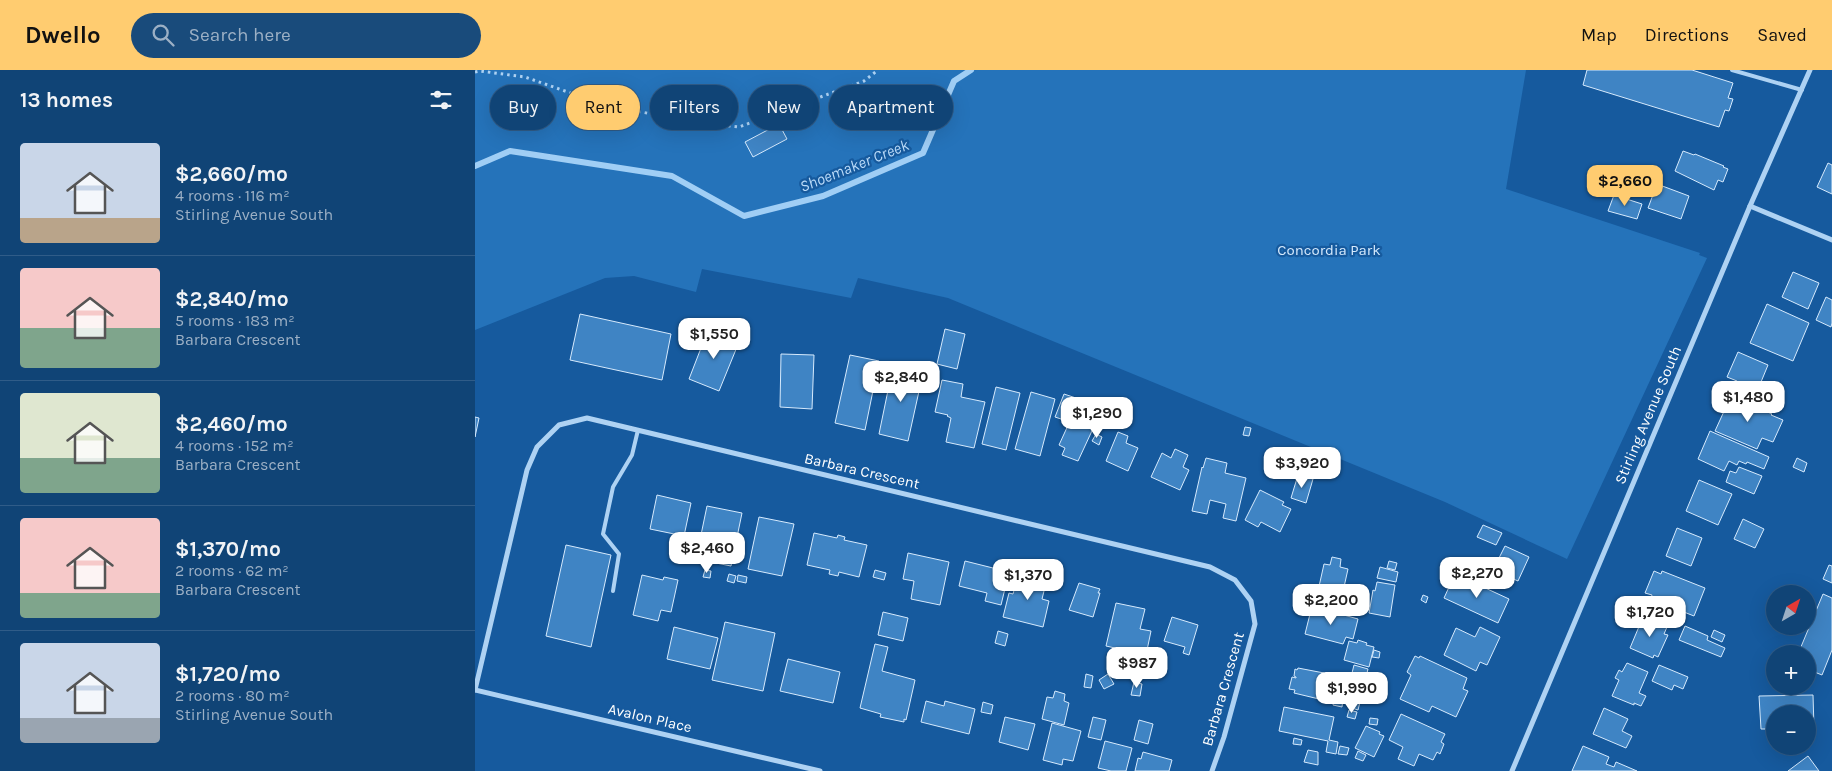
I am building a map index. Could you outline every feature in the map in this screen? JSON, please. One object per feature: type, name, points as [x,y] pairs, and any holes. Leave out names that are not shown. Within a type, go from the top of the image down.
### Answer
[{"type":"street","name":"Stirling Avenue South","points":[[1512,771],[1750,206],[1810,70]]},
{"type":"street","points":[[1750,206],[1832,240]]},
{"type":"street","name":"Barbara Crescent","points":[[475,690],[527,470],[537,447],[559,424],[587,418],[1210,566],[1235,580],[1251,601],[1255,624],[1224,737],[1212,771]]},
{"type":"street","name":"Avalon Place","points":[[475,690],[820,771]]},
{"type":"lane","points":[[1732,70],[1802,90]]},
{"type":"lane","points":[[613,590],[619,554],[603,534],[613,487],[632,455],[638,430]]},
{"type":"path","points":[[475,72],[525,77],[582,97],[636,111],[694,122],[739,127],[864,81],[878,70]]},
{"type":"green space","name":"Concordia Park","points":[[475,70],[1526,70],[1506,189],[1700,253],[1699,255],[1707,258],[1567,559],[1445,502],[948,298],[858,278],[851,298],[702,269],[696,292],[634,276],[605,278],[475,330]]},
{"type":"building","points":[[1587,70],[1692,70],[1733,83],[1728,98],[1733,99],[1729,111],[1725,110],[1719,127],[1583,85]]},
{"type":"building","points":[[768,130],[782,130],[787,139],[753,157],[745,142]]},
{"type":"building","points":[[1683,151],[1695,154],[1728,169],[1723,182],[1718,180],[1714,190],[1675,171]]},
{"type":"building","points":[[1828,163],[1832,165],[1832,194],[1817,187]]},
{"type":"building","points":[[1657,184],[1689,196],[1681,219],[1648,208]]},
{"type":"building","points":[[1614,195],[1642,204],[1637,219],[1608,211]]},
{"type":"building","points":[[1793,272],[1819,283],[1808,309],[1782,297]]},
{"type":"building","points":[[1826,297],[1832,300],[1831,327],[1816,320]]},
{"type":"building","points":[[1767,304],[1809,323],[1793,361],[1750,343]]},
{"type":"building","points":[[580,314],[671,334],[662,380],[570,360]]},
{"type":"building","points":[[945,329],[965,334],[957,369],[937,364]]},
{"type":"building","points":[[708,330],[739,342],[719,391],[689,379]]},
{"type":"building","points":[[1738,352],[1768,365],[1754,399],[1733,390],[1737,381],[1727,377]]},
{"type":"building","points":[[781,354],[814,355],[812,409],[780,407]]},
{"type":"building","points":[[850,355],[879,361],[865,430],[835,423]]},
{"type":"building","points":[[893,366],[923,373],[908,441],[879,434]]},
{"type":"building","points":[[942,380],[963,384],[961,397],[985,402],[974,448],[946,442],[951,418],[948,415],[935,412]]},
{"type":"building","points":[[996,387],[1020,393],[1006,450],[982,444]]},
{"type":"building","points":[[1031,392],[1055,399],[1040,456],[1015,449]]},
{"type":"building","points":[[1064,394],[1076,398],[1067,421],[1055,417]]},
{"type":"building","points":[[1731,396],[1783,420],[1773,442],[1762,438],[1757,449],[1715,431]]},
{"type":"building","points":[[1075,410],[1097,420],[1078,461],[1062,455],[1065,448],[1059,445]]},
{"type":"building","points":[[475,417],[479,418],[475,437]]},
{"type":"building","points":[[1245,427],[1251,428],[1249,436],[1243,435]]},
{"type":"building","points":[[1710,431],[1769,457],[1764,469],[1747,462],[1746,464],[1739,461],[1737,465],[1729,461],[1724,471],[1698,459]]},
{"type":"building","points":[[1118,432],[1128,436],[1126,443],[1138,448],[1128,471],[1106,461]]},
{"type":"building","points":[[1096,434],[1102,437],[1099,445],[1092,441]]},
{"type":"building","points":[[1175,449],[1188,455],[1183,467],[1189,470],[1180,490],[1151,477],[1162,453],[1171,458]]},
{"type":"building","points":[[1206,458],[1227,463],[1225,473],[1246,478],[1236,521],[1223,518],[1226,504],[1210,500],[1207,514],[1192,511],[1202,467]]},
{"type":"building","points":[[1797,458],[1807,463],[1804,472],[1793,467]]},
{"type":"building","points":[[1739,467],[1762,476],[1754,494],[1726,482],[1730,471],[1736,473]]},
{"type":"building","points":[[1298,475],[1313,479],[1306,503],[1291,498]]},
{"type":"building","points":[[1699,480],[1732,494],[1718,525],[1686,511]]},
{"type":"building","points":[[1260,490],[1284,502],[1282,505],[1291,509],[1280,532],[1261,522],[1258,527],[1245,520]]},
{"type":"building","points":[[657,495],[691,503],[684,536],[650,529]]},
{"type":"building","points":[[707,506],[742,513],[731,566],[696,559]]},
{"type":"building","points":[[759,517],[794,524],[782,576],[748,569]]},
{"type":"building","points":[[1743,519],[1764,529],[1755,548],[1734,539]]},
{"type":"building","points":[[1483,525],[1502,533],[1496,545],[1477,537]]},
{"type":"building","points":[[1677,528],[1702,538],[1691,566],[1666,556]]},
{"type":"building","points":[[814,533],[837,538],[838,535],[845,537],[844,540],[867,545],[859,577],[839,572],[838,576],[829,574],[830,570],[807,565]]},
{"type":"building","points":[[566,545],[611,555],[591,647],[546,636]]},
{"type":"building","points":[[1505,546],[1529,557],[1518,581],[1493,570]]},
{"type":"building","points":[[908,553],[949,562],[940,605],[911,599],[914,581],[903,579]]},
{"type":"building","points":[[1332,557],[1341,559],[1340,567],[1348,569],[1342,596],[1318,591],[1324,564],[1330,565]]},
{"type":"building","points":[[965,561],[1009,572],[1001,605],[985,601],[987,593],[959,586]]},
{"type":"building","points":[[1389,561],[1397,563],[1395,570],[1387,568]]},
{"type":"building","points":[[1486,565],[1493,568],[1490,574],[1484,571]]},
{"type":"building","points":[[1829,565],[1832,566],[1832,583],[1823,579]]},
{"type":"building","points":[[1380,567],[1398,572],[1396,582],[1377,578]]},
{"type":"building","points":[[705,570],[711,571],[710,578],[703,577]]},
{"type":"building","points":[[875,570],[886,573],[884,580],[873,577]]},
{"type":"building","points":[[1654,571],[1661,574],[1662,571],[1705,588],[1694,616],[1651,599],[1652,595],[1645,593]]},
{"type":"building","points":[[1019,572],[1047,579],[1042,599],[1049,601],[1043,627],[1003,617],[1009,593],[1013,594]]},
{"type":"building","points":[[729,574],[736,576],[734,583],[727,581]]},
{"type":"building","points":[[1455,574],[1509,599],[1498,623],[1444,598]]},
{"type":"building","points":[[642,575],[663,580],[664,577],[678,580],[671,612],[661,610],[658,621],[633,615]]},
{"type":"building","points":[[738,575],[747,577],[746,583],[737,581]]},
{"type":"building","points":[[1377,582],[1395,585],[1390,617],[1369,613],[1373,590],[1375,591]]},
{"type":"building","points":[[1079,583],[1100,589],[1093,617],[1069,610]]},
{"type":"building","points":[[1823,594],[1832,598],[1832,650],[1822,675],[1816,673],[1816,645],[1802,645],[1806,635],[1816,635],[1816,611]]},
{"type":"building","points":[[1423,595],[1428,597],[1426,603],[1421,600]]},
{"type":"building","points":[[1116,603],[1145,609],[1140,629],[1151,631],[1146,655],[1106,646]]},
{"type":"building","points":[[1312,606],[1358,619],[1353,639],[1346,637],[1343,644],[1305,634]]},
{"type":"building","points":[[883,612],[908,618],[903,641],[878,635]]},
{"type":"building","points":[[1172,617],[1198,625],[1189,655],[1183,653],[1185,647],[1164,641]]},
{"type":"building","points":[[1643,617],[1667,627],[1664,634],[1668,635],[1658,657],[1654,655],[1653,658],[1630,648]]},
{"type":"building","points":[[725,622],[775,633],[763,691],[712,680]]},
{"type":"building","points":[[1685,626],[1708,636],[1707,640],[1725,648],[1721,657],[1679,640]]},
{"type":"building","points":[[674,627],[718,638],[710,669],[667,659]]},
{"type":"building","points":[[1480,627],[1500,637],[1487,665],[1480,662],[1476,671],[1444,655],[1456,628],[1475,637]]},
{"type":"building","points":[[1714,630],[1725,635],[1722,642],[1711,637]]},
{"type":"building","points":[[998,631],[1008,634],[1005,646],[995,643]]},
{"type":"building","points":[[1358,640],[1374,647],[1369,667],[1344,660],[1349,641],[1357,643]]},
{"type":"building","points":[[875,644],[888,647],[882,671],[915,680],[904,722],[880,717],[881,714],[860,708]]},
{"type":"building","points":[[1374,650],[1380,652],[1379,658],[1372,657]]},
{"type":"building","points":[[1415,656],[1419,658],[1420,656],[1467,678],[1463,689],[1468,691],[1456,717],[1432,706],[1429,712],[1400,699],[1411,675],[1407,672]]},
{"type":"building","points":[[788,659],[840,672],[833,703],[780,691]]},
{"type":"building","points":[[1627,663],[1648,672],[1639,693],[1646,696],[1641,706],[1612,696],[1619,680],[1615,678],[1619,670],[1622,672]]},
{"type":"building","points":[[1354,665],[1368,669],[1366,677],[1352,673]]},
{"type":"building","points":[[1659,665],[1688,677],[1683,689],[1674,685],[1672,690],[1652,681]]},
{"type":"building","points":[[1298,668],[1324,673],[1322,681],[1333,684],[1331,693],[1320,691],[1319,699],[1294,693],[1295,690],[1289,689],[1292,677],[1296,678],[1294,676],[1295,669],[1297,670]]},
{"type":"building","points":[[1086,674],[1093,676],[1091,688],[1084,687]]},
{"type":"building","points":[[1108,674],[1114,684],[1104,689],[1099,680]]},
{"type":"building","points":[[1134,682],[1142,684],[1140,696],[1131,695]]},
{"type":"building","points":[[1055,691],[1065,694],[1064,701],[1069,703],[1064,725],[1042,719],[1047,697],[1053,698]]},
{"type":"building","points":[[1813,695],[1813,705],[1766,705],[1766,729],[1761,729],[1759,696]]},
{"type":"building","points":[[1334,697],[1343,698],[1342,707],[1333,705]]},
{"type":"building","points":[[1351,699],[1360,702],[1358,710],[1349,707]]},
{"type":"building","points":[[926,701],[944,706],[945,701],[975,709],[969,734],[921,722]]},
{"type":"building","points":[[983,702],[993,705],[991,714],[981,712]]},
{"type":"building","points":[[1284,707],[1334,717],[1329,740],[1338,742],[1336,754],[1326,752],[1328,741],[1279,731]]},
{"type":"building","points":[[1604,708],[1628,719],[1622,731],[1632,736],[1626,748],[1593,734]]},
{"type":"building","points":[[1349,710],[1357,712],[1355,719],[1347,717]]},
{"type":"building","points":[[1401,714],[1445,734],[1441,742],[1444,744],[1440,754],[1437,752],[1433,760],[1419,754],[1414,766],[1398,759],[1403,747],[1389,740]]},
{"type":"building","points":[[1005,717],[1035,724],[1028,750],[999,742]]},
{"type":"building","points":[[1093,717],[1106,720],[1101,740],[1088,737]]},
{"type":"building","points":[[1370,718],[1378,719],[1377,725],[1369,724]]},
{"type":"building","points":[[1139,720],[1153,724],[1148,744],[1134,740]]},
{"type":"building","points":[[1052,723],[1081,731],[1073,761],[1063,759],[1062,765],[1043,760]]},
{"type":"building","points":[[1366,726],[1380,732],[1379,734],[1384,736],[1374,757],[1355,748]]},
{"type":"building","points":[[1294,738],[1302,740],[1301,745],[1293,744]]},
{"type":"building","points":[[1105,741],[1132,748],[1126,771],[1111,771],[1098,768]]},
{"type":"building","points":[[1340,746],[1349,748],[1347,755],[1338,754]]},
{"type":"building","points":[[1583,746],[1609,757],[1606,764],[1614,767],[1616,762],[1637,771],[1572,771]]},
{"type":"building","points":[[1308,750],[1318,752],[1318,765],[1304,762]]},
{"type":"building","points":[[1358,751],[1366,755],[1363,761],[1355,758]]},
{"type":"building","points":[[1143,752],[1172,760],[1169,771],[1135,771],[1138,758],[1141,759]]},
{"type":"building","points":[[1808,756],[1819,771],[1788,771]]},
{"type":"waterway","name":"Shoemaker Creek","points":[[475,166],[510,151],[672,176],[744,216],[823,196],[923,153],[954,81],[971,70]]}]
